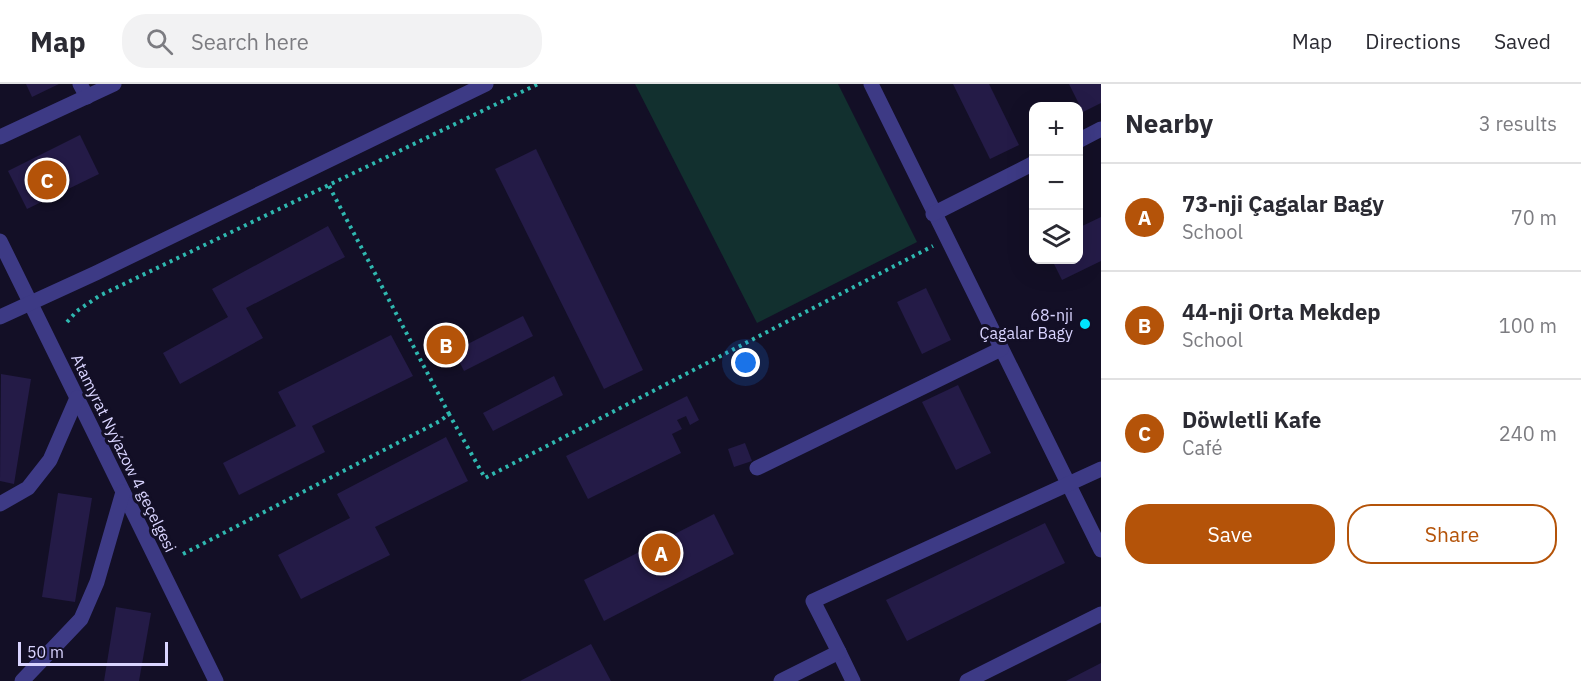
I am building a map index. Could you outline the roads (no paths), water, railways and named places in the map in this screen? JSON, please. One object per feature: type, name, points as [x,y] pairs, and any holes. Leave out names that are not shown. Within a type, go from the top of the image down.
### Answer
[{"type":"street","points":[[0,137],[83,91],[114,84]]},
{"type":"street","points":[[0,317],[96,273],[486,84]]},
{"type":"street","points":[[871,84],[933,214],[1101,550]]},
{"type":"street","points":[[1083,138],[1101,129]]},
{"type":"street","points":[[933,214],[1029,166]]},
{"type":"street","name":"Atamyrat Nyýazow 4 geçelgesi","points":[[0,241],[216,681]]},
{"type":"street","points":[[757,468],[1001,349]]},
{"type":"street","points":[[0,504],[27,488],[50,460],[77,398]]},
{"type":"street","points":[[853,681],[813,601],[1101,470]]},
{"type":"street","points":[[22,681],[81,619],[97,582],[123,492]]},
{"type":"street","points":[[967,681],[1101,614]]},
{"type":"street","points":[[781,681],[839,652]]},
{"type":"place","name":"Döwletli Kafe","points":[[47,180]]},
{"type":"place","name":"68-nji Çagalar Bagy","points":[[1085,324]]},
{"type":"place","name":"44-nji Orta Mekdep","points":[[446,345]]},
{"type":"place","name":"73-nji Çagalar Bagy","points":[[661,553]]}]
